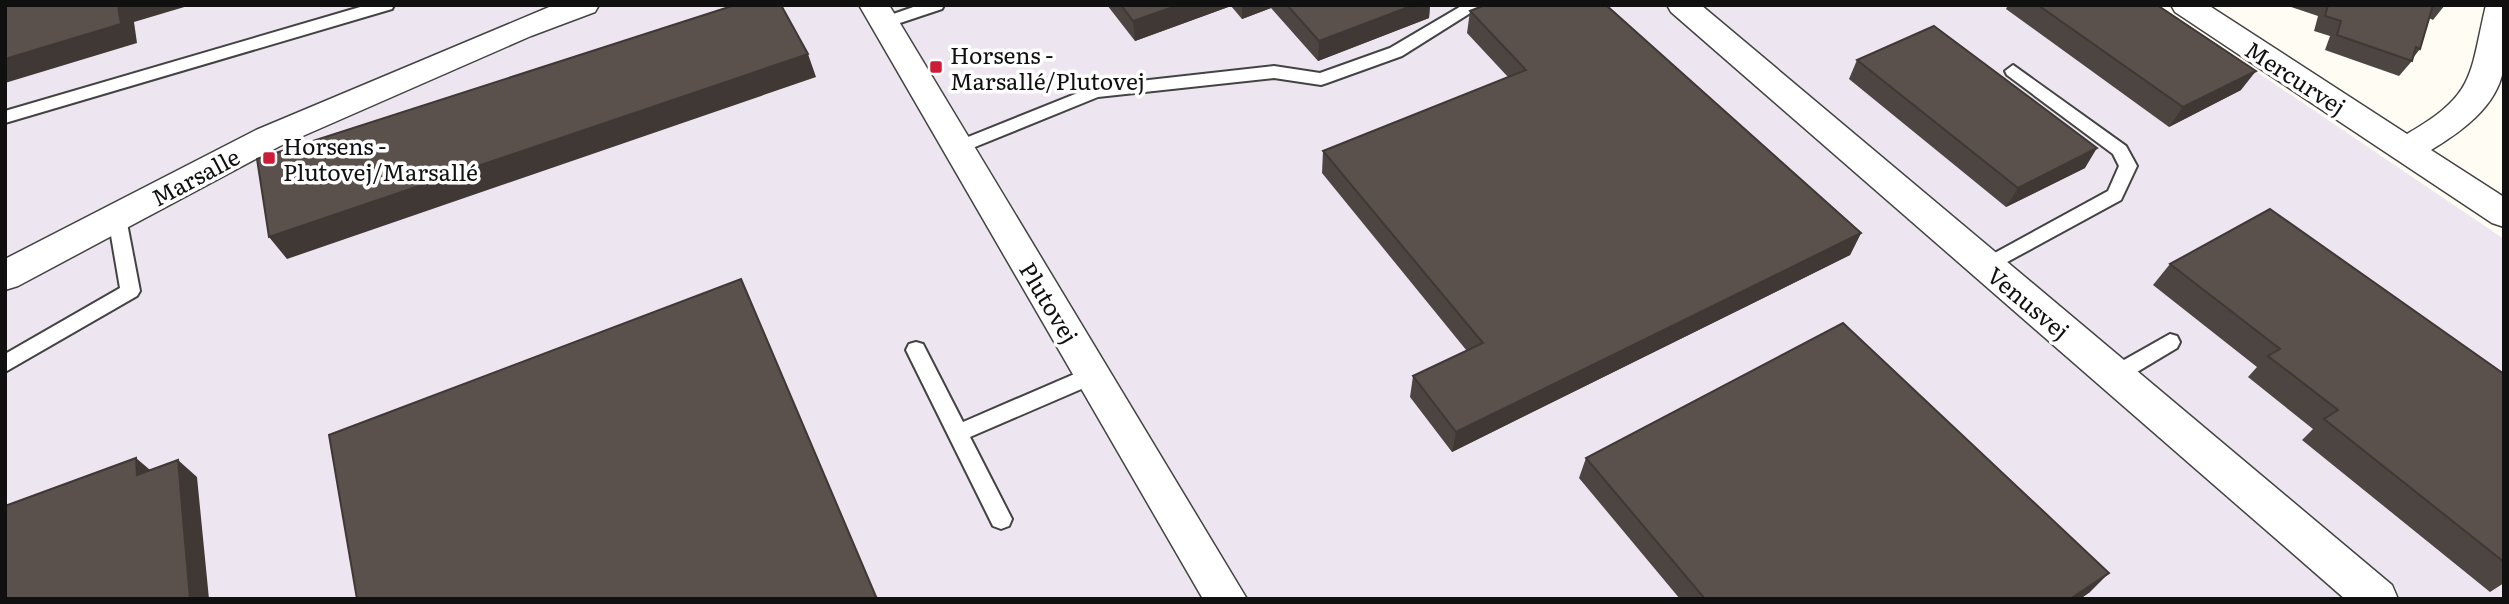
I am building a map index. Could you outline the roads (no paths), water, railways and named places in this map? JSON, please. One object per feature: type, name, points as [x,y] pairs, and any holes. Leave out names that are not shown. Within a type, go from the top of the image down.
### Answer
[{"type":"street","name":"Marsalle","points":[[5,276],[268,138],[507,34],[584,5]]},
{"type":"street","name":"Venusvej","points":[[1682,5],[2377,599]]},
{"type":"street","name":"Mercurvej","points":[[2186,5],[2504,214]]},
{"type":"street","points":[[2406,149],[2440,130],[2465,108],[2484,83],[2501,5]]},
{"type":"street","name":"Plutovej","points":[[880,14],[1226,599]]},
{"type":"lane","points":[[5,117],[386,5]]},
{"type":"lane","points":[[880,14],[936,5]]},
{"type":"lane","points":[[958,147],[1095,93],[1274,72],[1321,79],[1395,52],[1475,5]]},
{"type":"lane","points":[[1987,266],[2115,195],[2128,166],[2120,150],[2013,71]]},
{"type":"lane","points":[[5,364],[130,291],[117,218]]},
{"type":"lane","points":[[2115,375],[2170,342]]},
{"type":"lane","points":[[916,350],[1001,519]]},
{"type":"lane","points":[[959,433],[1093,375]]},
{"type":"place","name":"Horsens - Marsallé/Plutovej","points":[[936,67]]},
{"type":"place","name":"Horsens - Plutovej/Marsallé","points":[[269,158]]}]
